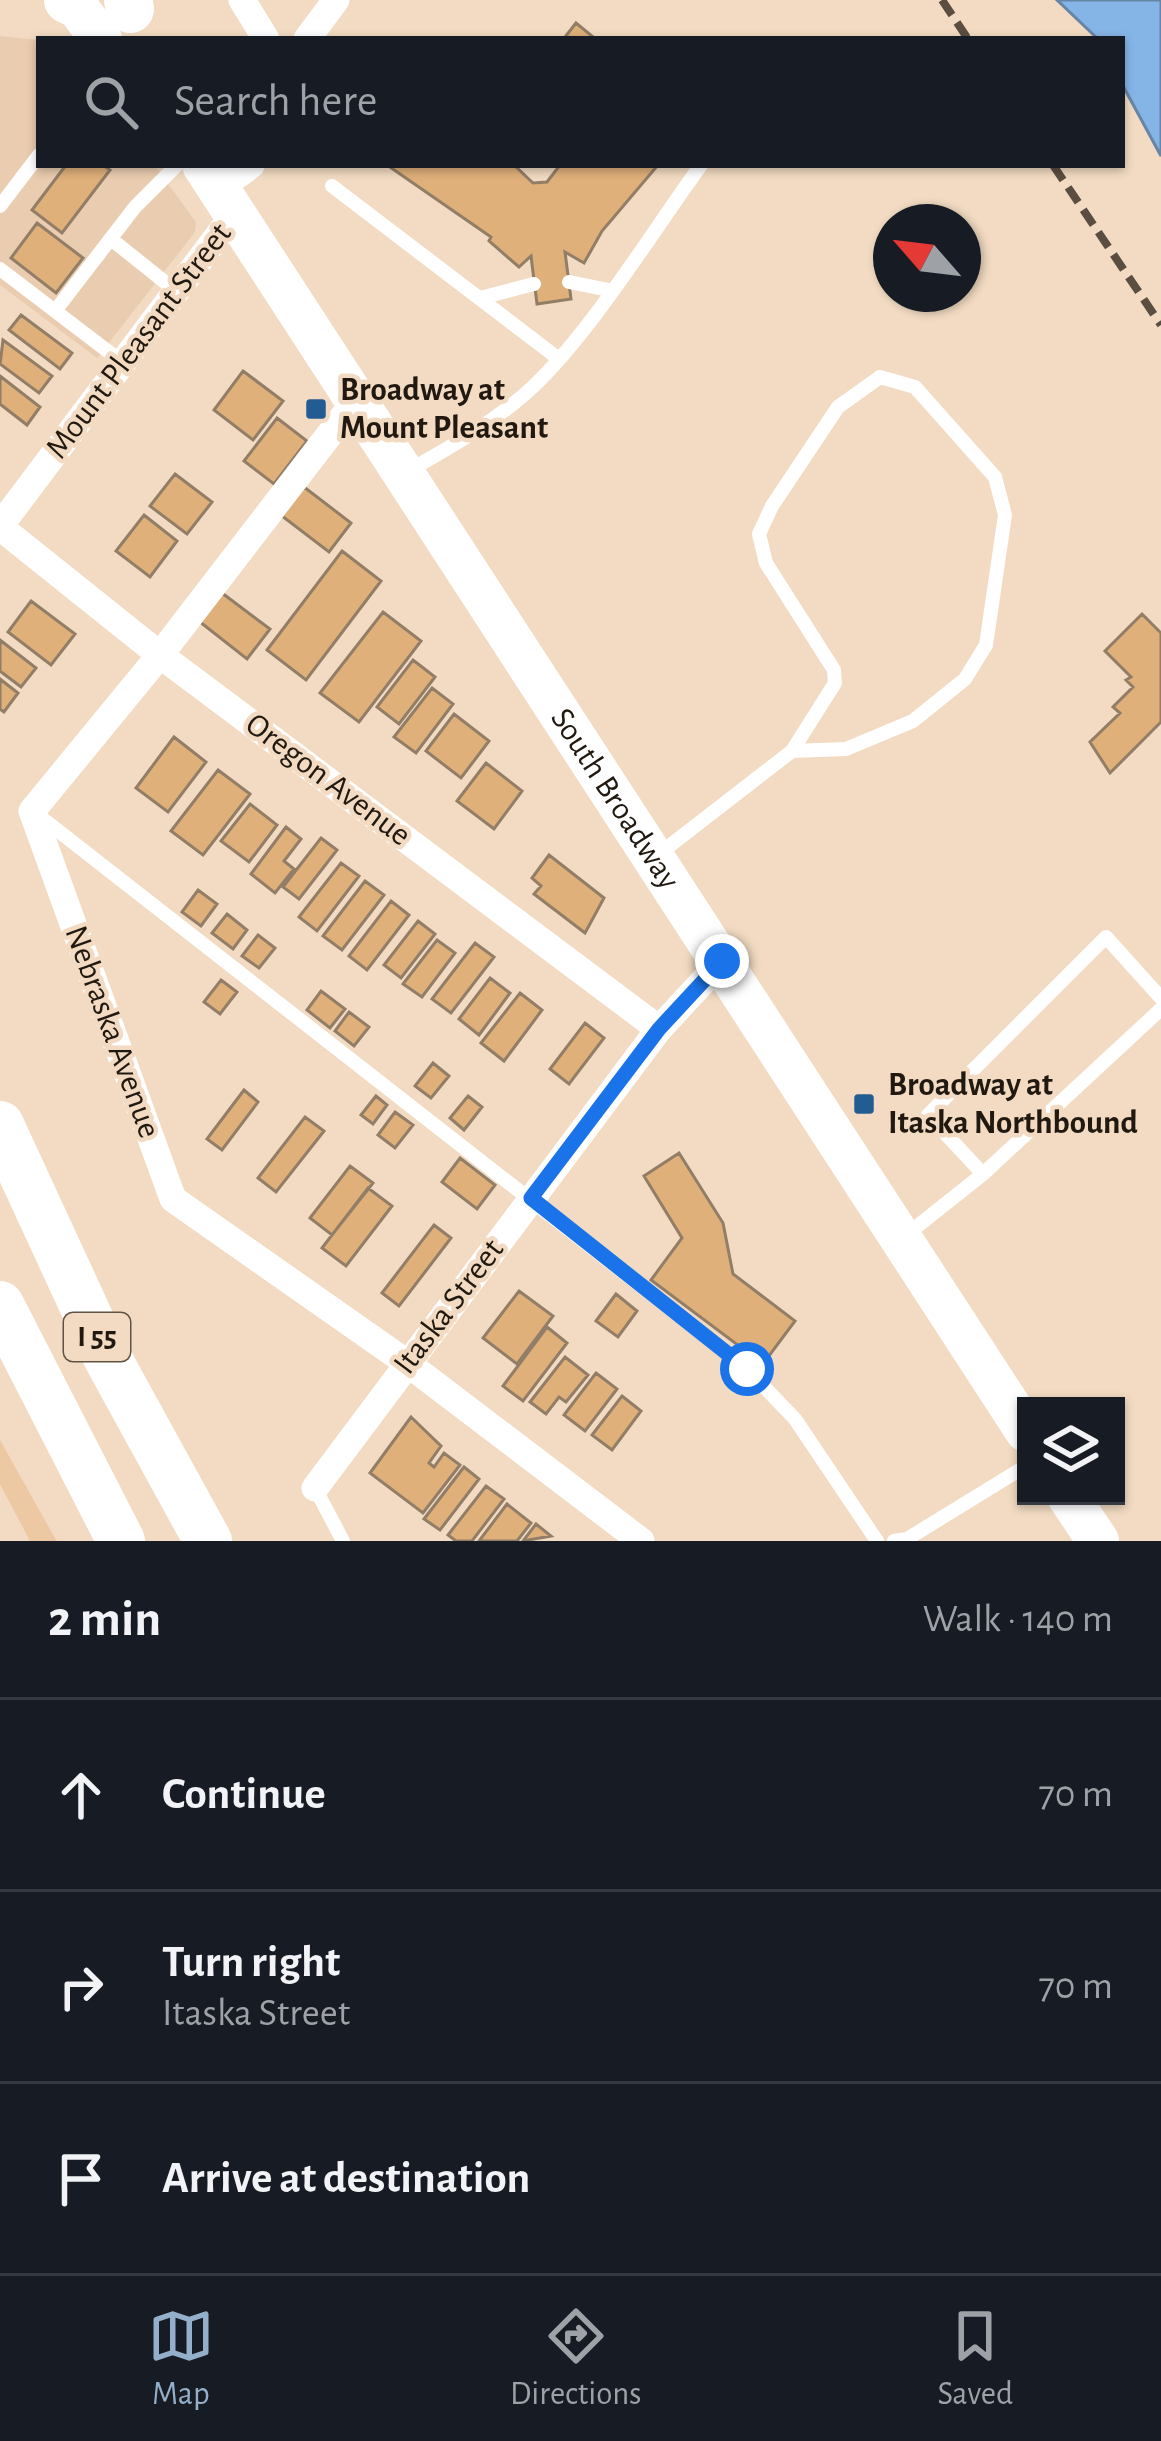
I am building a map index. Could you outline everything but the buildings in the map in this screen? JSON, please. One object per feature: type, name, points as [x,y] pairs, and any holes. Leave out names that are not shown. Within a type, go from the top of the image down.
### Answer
[{"type":"highway","name":"I 55","points":[[0,1125],[108,1359],[208,1541]]},
{"type":"highway","name":"I 55","points":[[0,1305],[122,1541]]},
{"type":"main road","name":"South Broadway","points":[[227,183],[356,400],[1017,1417]]},
{"type":"main road","points":[[1074,1505],[1098,1541]]},
{"type":"street","points":[[242,0],[264,36]]},
{"type":"street","points":[[309,36],[335,0]]},
{"type":"street","name":"Mount Pleasant Street","points":[[0,527],[176,290],[227,183]]},
{"type":"street","points":[[32,811],[160,655],[356,400]]},
{"type":"street","name":"Oregon Avenue","points":[[0,527],[160,655],[659,1029]]},
{"type":"street","name":"Nebraska Avenue","points":[[32,811],[172,1198],[407,1363],[640,1541]]},
{"type":"street","name":"Itaska Street","points":[[315,1487],[659,1029],[722,961]]},
{"type":"lane","points":[[0,206],[36,159]]},
{"type":"lane","points":[[55,311],[174,168]]},
{"type":"lane","points":[[404,473],[476,432],[527,393],[559,359],[699,168]]},
{"type":"lane","points":[[332,186],[559,359]]},
{"type":"lane","points":[[111,239],[176,290]]},
{"type":"lane","points":[[0,269],[122,362]]},
{"type":"lane","points":[[569,282],[609,290]]},
{"type":"lane","points":[[480,298],[534,284]]},
{"type":"lane","points":[[655,857],[792,751],[836,683],[834,670],[766,562],[759,535],[772,506],[838,407],[880,377],[898,379],[915,387],[994,478],[1005,515],[986,645],[964,679],[913,721],[846,749],[792,751]]},
{"type":"lane","points":[[32,811],[747,1369],[795,1419],[877,1541]]},
{"type":"lane","points":[[982,1174],[928,1115],[1106,938],[1161,998]]},
{"type":"lane","points":[[901,1239],[982,1174],[1161,1010]]},
{"type":"lane","points":[[894,1541],[907,1539],[1017,1472]]},
{"type":"lane","points":[[315,1487],[343,1541]]},
{"type":"shaded area","points":[[0,36],[36,40],[36,168],[156,168],[196,222],[195,232],[97,358],[0,285]]},
{"type":"shaded area","points":[[0,1440],[57,1541],[30,1541],[0,1484]]},
{"type":"water","points":[[1057,0],[1161,0],[1161,156],[1125,90],[1125,36],[1095,36]]},
{"type":"railway","points":[[942,0],[966,36]]},
{"type":"railway","points":[[1055,168],[1161,325]]},
{"type":"place","name":"Broadway at Mount Pleasant","points":[[316,409]]},
{"type":"place","name":"Broadway at Itaska Northbound","points":[[864,1104]]},
{"type":"route","points":[[722,961],[659,1029],[531,1198],[747,1369]]}]
